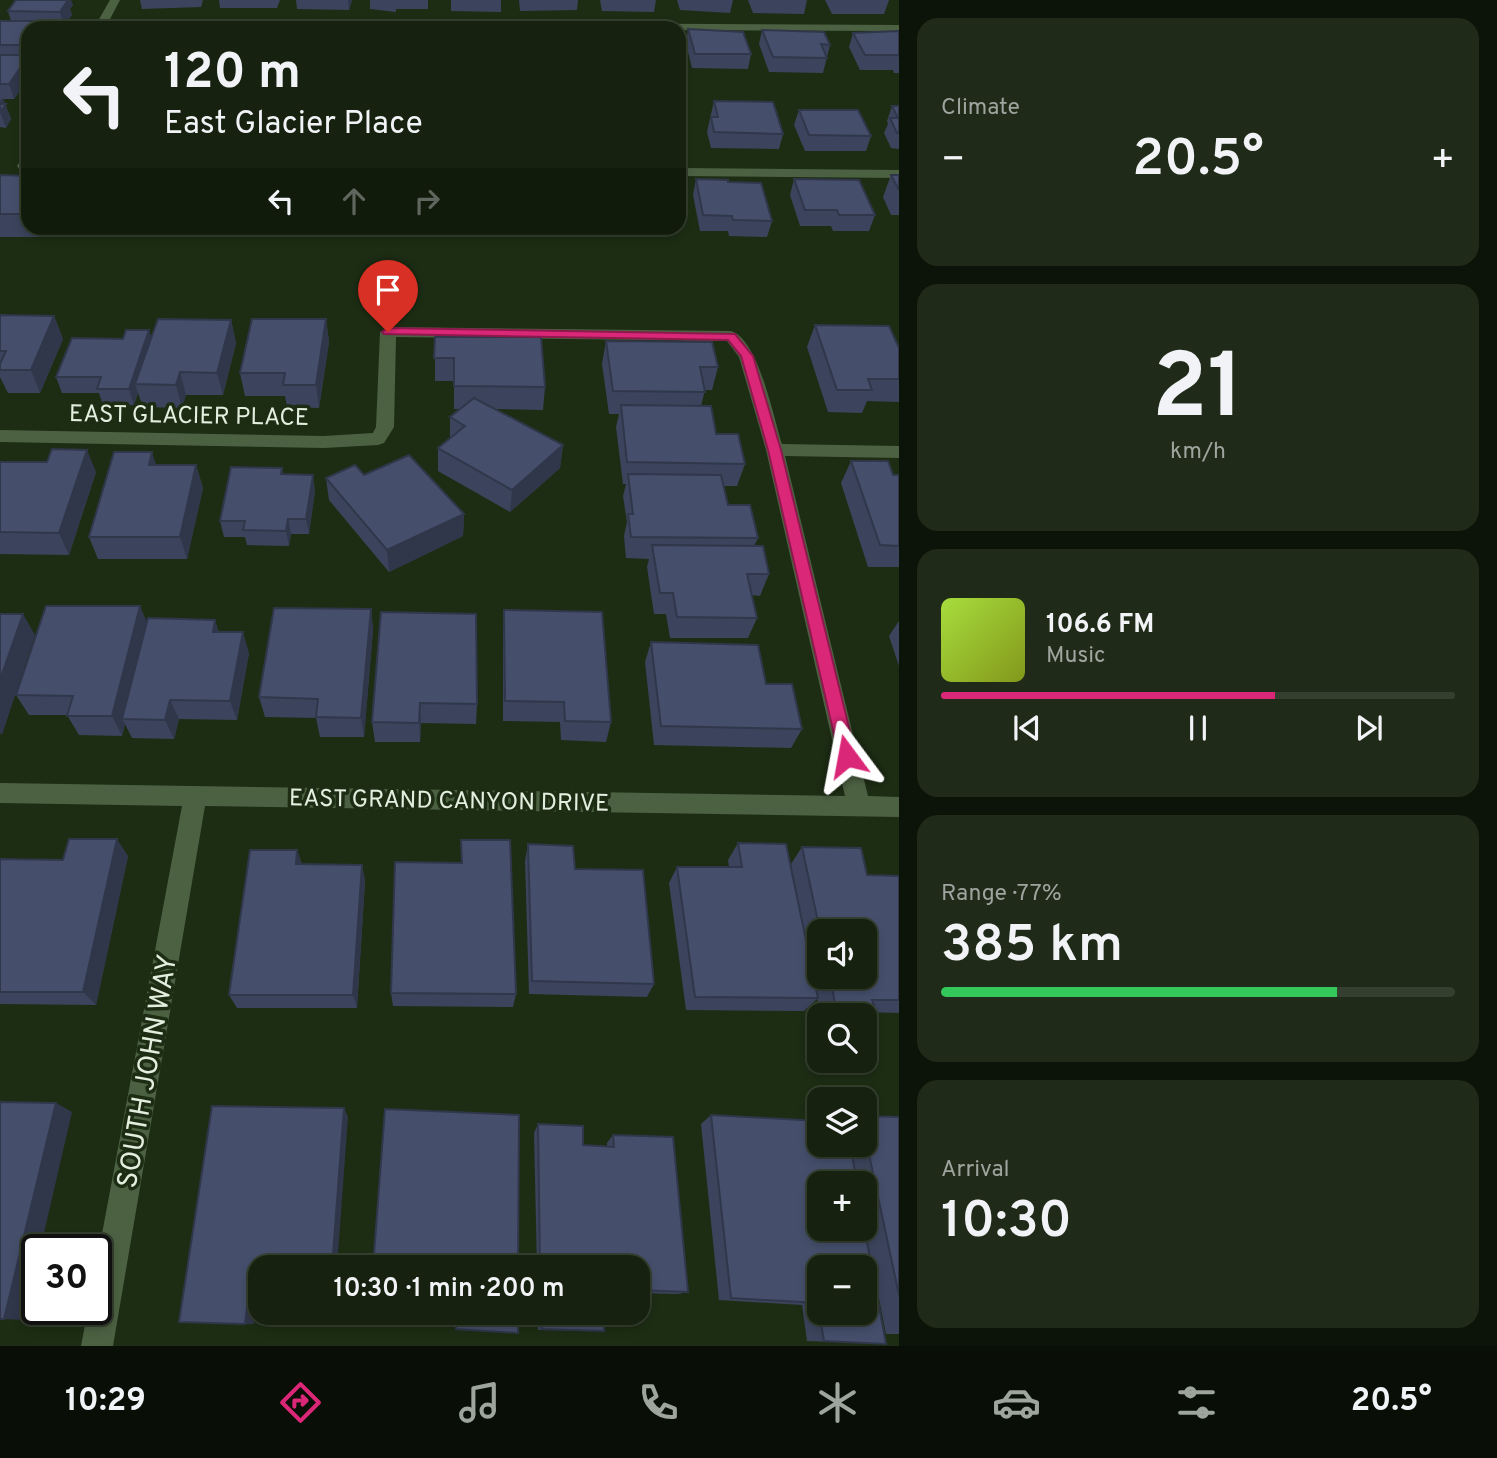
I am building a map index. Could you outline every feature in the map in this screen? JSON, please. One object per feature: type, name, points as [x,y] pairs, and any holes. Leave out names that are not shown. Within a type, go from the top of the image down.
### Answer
[{"type":"street","points":[[104,21],[115,0]]},
{"type":"street","points":[[686,28],[898,29]]},
{"type":"street","points":[[686,172],[898,174]]},
{"type":"street","name":"EAST GLACIER PLACE","points":[[0,436],[324,442],[378,439],[385,427],[388,332],[731,336],[747,356],[775,450]]},
{"type":"street","points":[[859,807],[775,450],[898,452]]},
{"type":"street","name":"EAST GRAND CANYON DRIVE","points":[[0,793],[898,807]]},
{"type":"street","name":"SOUTH JOHN WAY","points":[[97,1346],[195,796]]},
{"type":"building","points":[[16,0],[68,0],[60,12],[8,11]]},
{"type":"building","points":[[0,21],[21,21],[21,45],[0,45]]},
{"type":"building","points":[[688,29],[743,32],[751,54],[695,54]]},
{"type":"building","points":[[762,30],[824,32],[830,45],[821,44],[827,58],[773,57]]},
{"type":"building","points":[[899,31],[899,56],[865,55],[853,33]]},
{"type":"building","points":[[0,55],[21,55],[21,68],[9,84],[0,84]]},
{"type":"building","points":[[714,101],[773,102],[783,134],[714,132],[711,117],[718,117]]},
{"type":"building","points":[[892,106],[899,106],[899,133],[890,118],[898,118]]},
{"type":"building","points":[[799,110],[858,110],[871,136],[809,135]]},
{"type":"building","points":[[0,175],[21,176],[21,214],[0,214]]},
{"type":"building","points":[[891,175],[899,175],[899,190]]},
{"type":"building","points":[[696,179],[761,183],[772,221],[733,220],[732,216],[703,215]]},
{"type":"building","points":[[794,179],[859,180],[875,215],[839,215],[837,210],[805,210]]},
{"type":"building","points":[[0,315],[54,316],[31,370],[0,370],[6,351],[0,351]]},
{"type":"building","points":[[158,319],[231,320],[217,373],[180,372],[176,385],[135,384]]},
{"type":"building","points":[[252,319],[326,319],[316,385],[283,385],[285,373],[240,373]]},
{"type":"building","points":[[815,325],[889,326],[899,348],[899,379],[868,379],[872,390],[837,390]]},
{"type":"building","points":[[126,330],[149,330],[129,389],[97,389],[101,377],[56,377],[72,338],[123,339]]},
{"type":"building","points":[[435,337],[541,337],[545,387],[454,386],[454,358],[434,358]]},
{"type":"building","points":[[606,341],[712,342],[718,367],[700,367],[705,392],[613,391]]},
{"type":"building","points":[[474,398],[563,445],[512,490],[438,448],[465,426],[450,417]]},
{"type":"building","points":[[621,405],[711,406],[716,434],[738,434],[745,464],[627,462]]},
{"type":"building","points":[[52,449],[87,450],[59,533],[0,532],[0,462],[47,462]]},
{"type":"building","points":[[114,452],[152,452],[149,465],[196,465],[180,537],[89,537]]},
{"type":"building","points":[[409,455],[464,514],[387,550],[326,478],[355,465],[364,475]]},
{"type":"building","points":[[851,461],[888,461],[893,475],[899,475],[899,546],[880,545]]},
{"type":"building","points":[[231,467],[282,468],[281,474],[313,475],[306,519],[288,519],[286,531],[243,530],[245,521],[220,521]]},
{"type":"building","points":[[628,474],[721,475],[728,505],[750,505],[758,538],[631,537],[628,514],[633,514]]},
{"type":"building","points":[[652,545],[763,546],[769,574],[747,574],[757,618],[677,617],[673,593],[660,593]]},
{"type":"building","points":[[46,606],[140,606],[112,716],[67,716],[73,696],[16,695]]},
{"type":"building","points":[[274,608],[371,609],[361,718],[316,717],[318,699],[259,697]]},
{"type":"building","points":[[504,610],[602,612],[611,722],[565,721],[564,702],[505,701]]},
{"type":"building","points":[[381,612],[476,614],[477,704],[420,703],[419,723],[372,722]]},
{"type":"building","points":[[0,614],[23,614],[0,680]]},
{"type":"building","points":[[148,618],[215,620],[213,632],[243,632],[230,701],[170,700],[165,720],[122,719]]},
{"type":"building","points":[[651,642],[758,645],[766,684],[792,684],[802,729],[661,726]]},
{"type":"building","points":[[69,839],[117,839],[83,992],[0,992],[0,859],[63,860]]},
{"type":"building","points":[[461,840],[510,840],[516,994],[391,993],[395,862],[462,863]]},
{"type":"building","points":[[738,843],[786,844],[807,945],[807,989],[816,989],[818,998],[695,997],[677,867],[742,867]]},
{"type":"building","points":[[528,844],[573,846],[575,869],[643,870],[654,984],[532,981]]},
{"type":"building","points":[[802,847],[861,848],[867,875],[899,876],[899,1000],[835,1003],[832,989],[877,989],[877,919],[817,919]]},
{"type":"building","points":[[250,850],[297,850],[296,864],[362,865],[353,995],[229,995]]},
{"type":"building","points":[[0,1102],[56,1103],[24,1234],[21,1234],[21,1248],[4,1319],[0,1319]]},
{"type":"building","points":[[212,1106],[344,1108],[333,1255],[248,1255],[245,1324],[179,1322]]},
{"type":"building","points":[[385,1109],[519,1115],[518,1255],[374,1255]]},
{"type":"building","points":[[711,1115],[807,1120],[807,1157],[852,1157],[855,1171],[807,1171],[807,1241],[867,1241],[869,1255],[807,1255],[807,1302],[731,1298]]},
{"type":"building","points":[[877,1116],[899,1117],[899,1295],[877,1192],[877,1171],[873,1171],[870,1157],[877,1157]]},
{"type":"building","points":[[538,1124],[583,1126],[583,1145],[614,1147],[613,1135],[673,1137],[688,1292],[650,1290],[650,1255],[540,1255]]},
{"type":"building","points":[[877,1296],[886,1344],[824,1341],[821,1325],[877,1325]]},
{"type":"building","points":[[456,1325],[518,1325],[518,1333],[456,1329]]},
{"type":"building","points":[[542,1325],[604,1325],[604,1331],[542,1329]]},
{"type":"route","points":[[388,332],[731,336],[747,356],[775,450],[847,756]]}]
